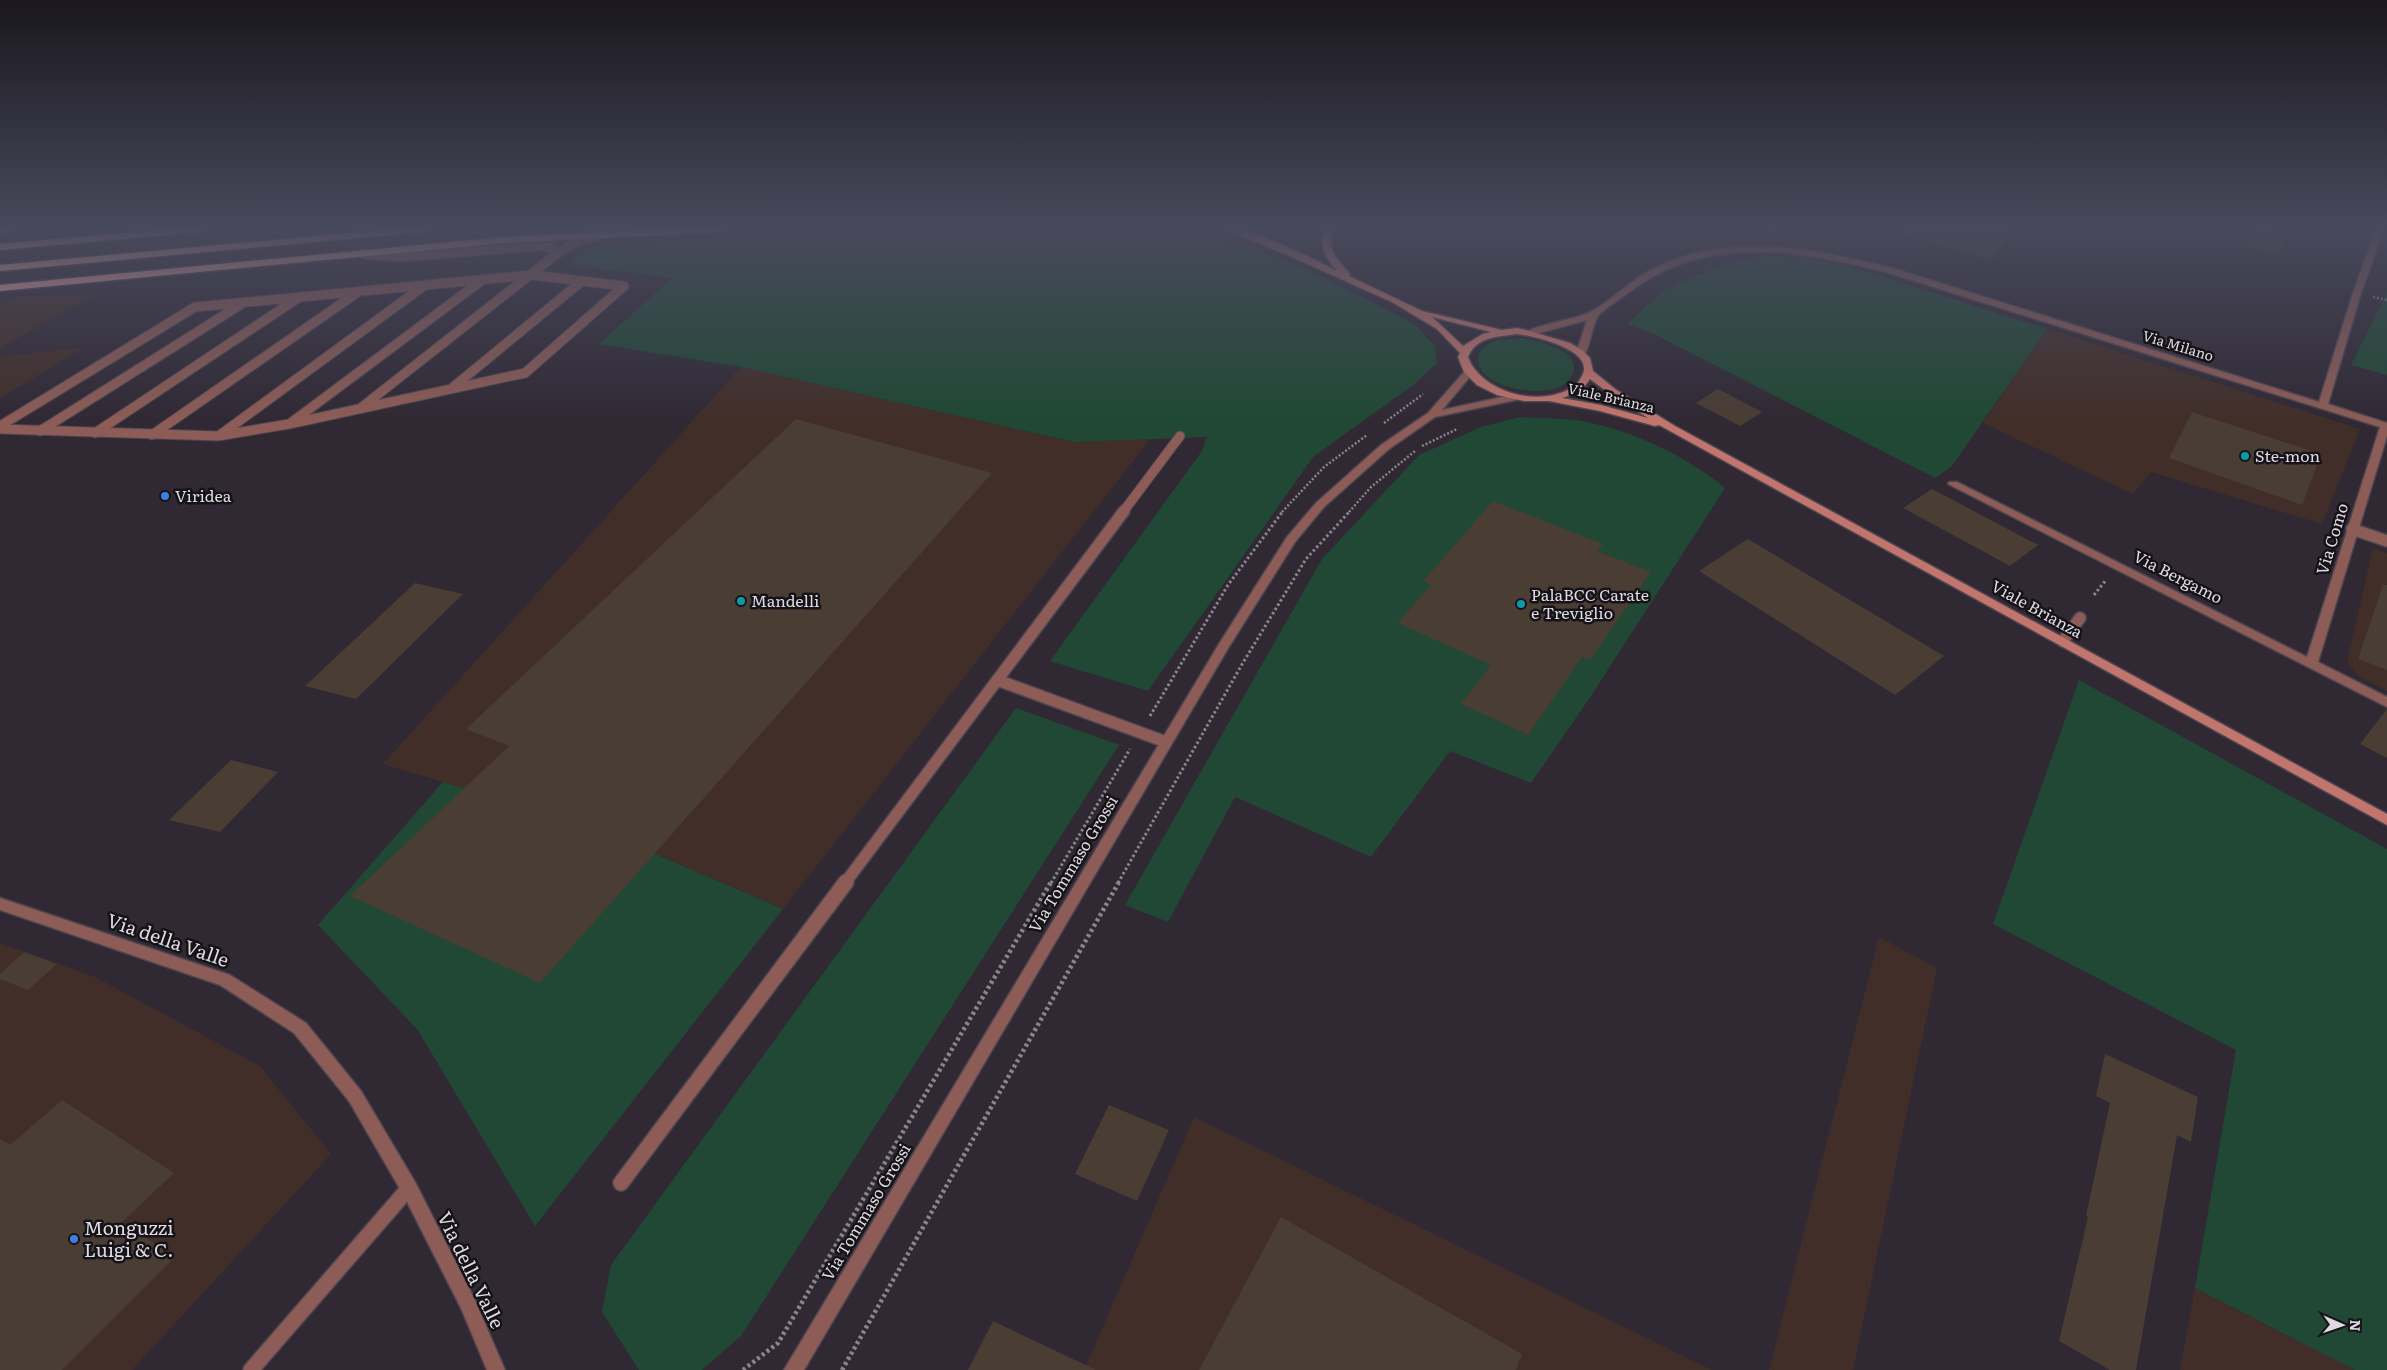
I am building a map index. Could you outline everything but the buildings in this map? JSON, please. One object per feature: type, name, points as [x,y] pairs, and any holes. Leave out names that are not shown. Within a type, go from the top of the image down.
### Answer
[{"type":"main road","points":[[1378,293],[1413,310],[1451,337],[1464,352]]},
{"type":"main road","points":[[1413,310],[1478,328],[1503,332],[1532,332],[1560,341],[1581,354],[1588,372],[1584,382],[1575,390],[1561,396],[1543,399],[1516,397],[1487,388],[1468,373],[1463,362],[1464,352],[1478,338],[1503,332]]},
{"type":"main road","name":"Viale Brianza","points":[[1588,372],[1612,392],[1671,428],[2387,820]]},
{"type":"main road","name":"Viale Brianza","points":[[1543,399],[1601,408],[1671,428]]},
{"type":"street","name":"Via Milano","points":[[1532,332],[1594,314],[1624,293]]},
{"type":"street","name":"Via Milano","points":[[1963,293],[2386,426]]},
{"type":"street","points":[[2323,406],[2357,293]]},
{"type":"street","points":[[1581,354],[1594,314]]},
{"type":"street","name":"Via Tommaso Grossi","points":[[793,1370],[1222,647],[1291,540],[1320,506],[1385,447],[1432,415],[1468,373]]},
{"type":"street","name":"Via Tommaso Grossi","points":[[1432,415],[1516,397]]},
{"type":"street","name":"Via Como","points":[[2311,663],[2386,426]]},
{"type":"street","name":"Via Bergamo","points":[[1953,484],[2387,702]]},
{"type":"street","name":"Via della Valle","points":[[0,904],[225,980],[300,1028],[355,1096],[409,1188],[466,1302],[496,1370]]},
{"type":"lane","points":[[0,427],[195,307],[340,293]]},
{"type":"lane","points":[[152,435],[356,293]]},
{"type":"lane","points":[[218,436],[414,293]]},
{"type":"lane","points":[[289,424],[466,293]]},
{"type":"lane","points":[[359,409],[509,293]]},
{"type":"lane","points":[[451,389],[568,293]]},
{"type":"lane","points":[[0,427],[40,431],[218,436],[289,424],[525,373],[616,293]]},
{"type":"lane","points":[[95,433],[300,297]]},
{"type":"lane","points":[[40,431],[243,302]]},
{"type":"lane","points":[[621,1183],[1180,436]]},
{"type":"lane","points":[[2352,529],[2387,541]]},
{"type":"lane","points":[[2062,641],[2080,618]]},
{"type":"lane","points":[[997,680],[1166,742]]},
{"type":"lane","points":[[251,1370],[409,1188]]},
{"type":"path","points":[[842,1370],[1236,675],[1306,558],[1371,487],[1420,447],[1464,426]]},
{"type":"shaded area","points":[[94,295],[0,348],[0,306],[18,296]]},
{"type":"shaded area","points":[[2047,329],[2360,429],[2322,524],[2151,472],[2133,494],[1983,423]]},
{"type":"shaded area","points":[[85,347],[0,398],[0,357]]},
{"type":"shaded area","points":[[741,367],[1074,442],[1151,438],[783,909],[592,827],[383,764]]},
{"type":"shaded area","points":[[2373,548],[2387,553],[2387,691],[2357,675],[2347,662]]},
{"type":"shaded area","points":[[1879,937],[1937,968],[1853,1370],[1769,1370]]},
{"type":"shaded area","points":[[0,943],[95,977],[260,1066],[331,1154],[132,1370],[0,1370]]},
{"type":"shaded area","points":[[1194,1117],[1712,1370],[1084,1370]]},
{"type":"shaded area","points":[[2195,1288],[2355,1370],[2180,1370]]},
{"type":"green space","points":[[655,293],[1353,293],[1413,323],[1435,346],[1437,363],[1412,386],[1313,457],[1148,691],[1050,661],[1202,451],[1207,437],[1074,442],[741,367],[599,344]]},
{"type":"green space","points":[[1661,293],[1933,293],[2047,329],[1952,466],[1935,478],[1650,332],[1627,324]]},
{"type":"green space","points":[[2387,293],[2387,375],[2351,365]]},
{"type":"green space","points":[[1522,338],[1538,341],[1566,354],[1572,361],[1574,368],[1571,377],[1565,384],[1545,391],[1521,390],[1492,380],[1481,370],[1478,359],[1479,354],[1488,344],[1505,339]]},
{"type":"green space","points":[[1520,417],[1582,421],[1620,431],[1676,455],[1710,476],[1725,488],[1589,699],[1531,783],[1450,751],[1371,857],[1235,797],[1168,922],[1125,905],[1322,559],[1419,455],[1481,427]]},
{"type":"green space","points":[[2079,680],[2387,849],[2387,1370],[2355,1370],[2195,1288],[2236,1050],[1993,924]]},
{"type":"green space","points":[[1016,708],[1119,745],[741,1336],[702,1370],[639,1370],[602,1312],[611,1265]]},
{"type":"green space","points":[[443,782],[592,827],[783,909],[535,1226],[417,1029],[318,925]]},
{"type":"place","name":"Ste-mon","points":[[2245,456]]},
{"type":"place","name":"Viridea","points":[[165,496]]},
{"type":"place","name":"Mandelli","points":[[741,601]]},
{"type":"place","name":"PalaBCC Carate e Treviglio","points":[[1521,604]]},
{"type":"place","name":"Monguzzi Luigi & C.","points":[[74,1239]]}]
